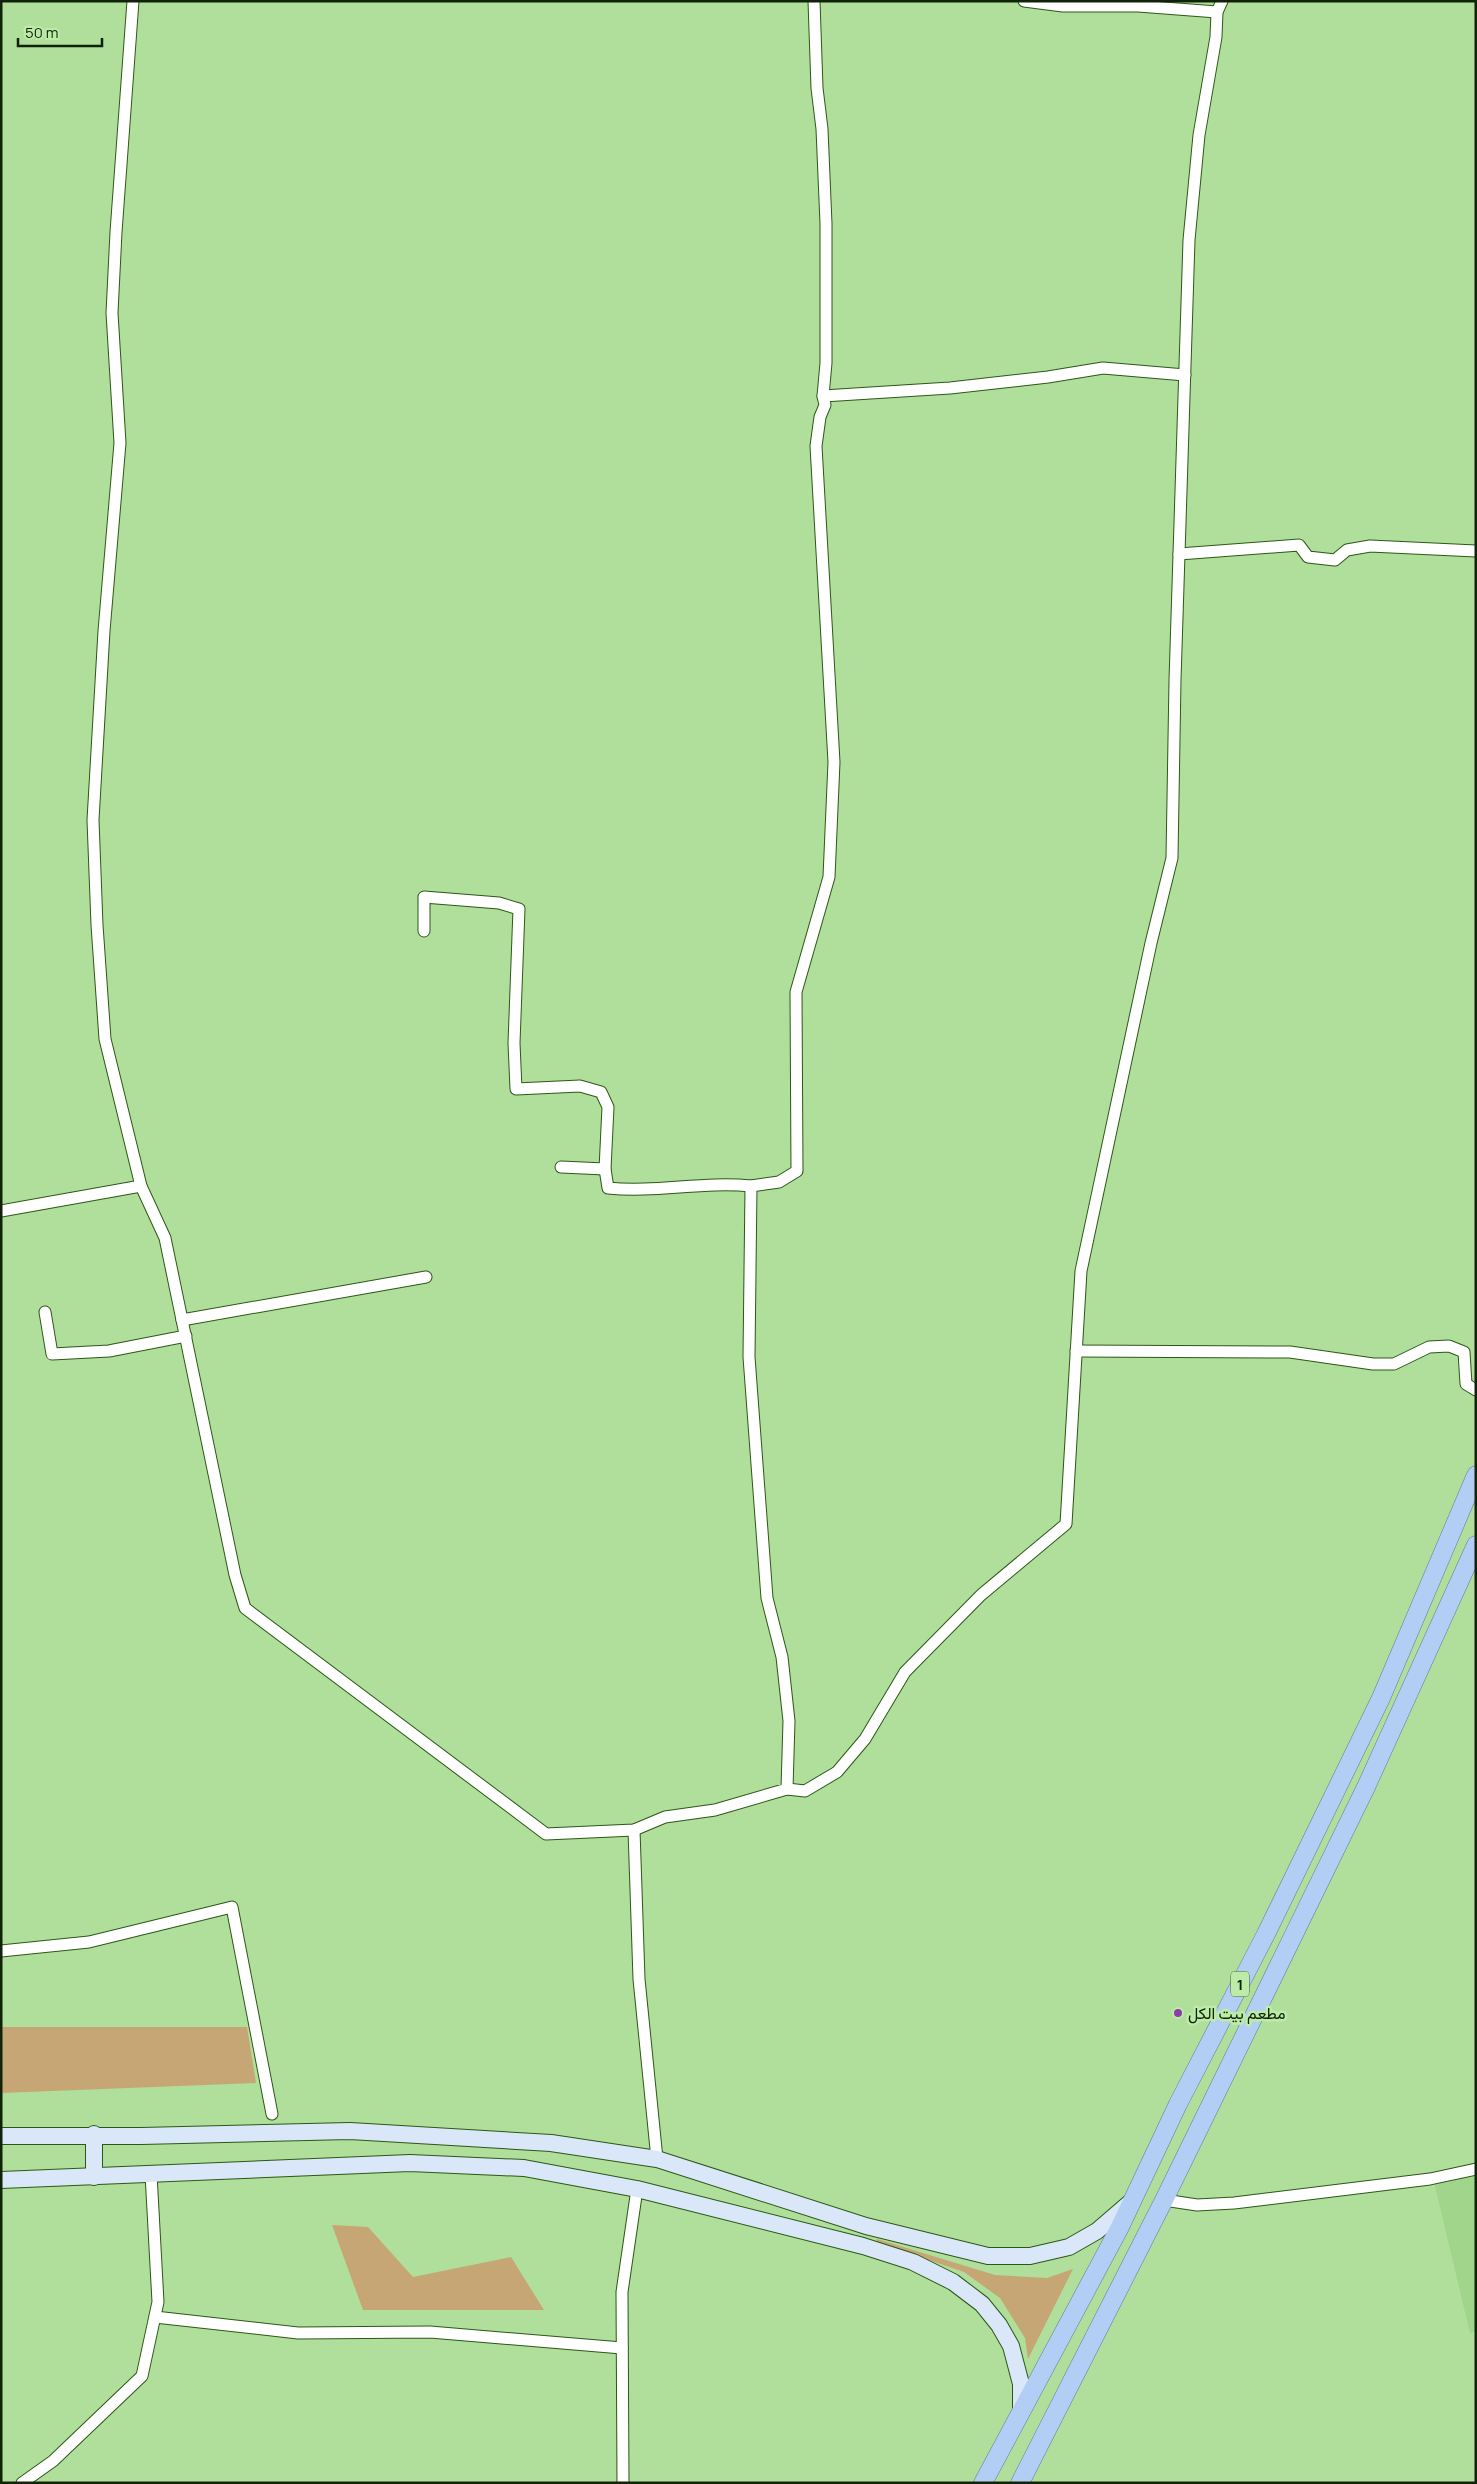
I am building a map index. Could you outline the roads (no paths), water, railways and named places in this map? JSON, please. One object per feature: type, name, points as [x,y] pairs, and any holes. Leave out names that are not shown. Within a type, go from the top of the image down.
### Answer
[{"type":"main road","name":"1","points":[[983,2483],[1133,2200],[1178,2104],[1266,1934],[1381,1698],[1476,1475]]},
{"type":"main road","name":"1","points":[[1020,2483],[1164,2200],[1288,1948],[1366,1787],[1476,1545]]},
{"type":"main road","points":[[1266,1934],[1288,1948]]},
{"type":"main road","points":[[1,2136],[94,2134],[141,2136],[350,2131],[551,2143],[657,2159],[866,2226],[988,2256],[1030,2256],[1069,2247],[1097,2231],[1133,2200]]},
{"type":"main road","points":[[94,2134],[94,2177]]},
{"type":"main road","points":[[1,2180],[410,2163],[524,2168],[637,2189],[863,2246],[913,2262],[953,2282],[982,2304],[999,2325],[1012,2346],[1021,2384],[1021,2411]]},
{"type":"main road","points":[[863,2246],[866,2226]]},
{"type":"street","points":[[133,1],[112,313],[120,443],[104,631],[93,820],[106,1039],[141,1186],[165,1238],[235,1575],[245,1608],[546,1834],[634,1830],[665,1817],[715,1810],[787,1788],[805,1791],[837,1772],[865,1739],[905,1672],[981,1595],[1066,1524],[1082,1271],[1151,943],[1172,858],[1179,554],[1190,222],[1199,134],[1216,37],[1217,12],[1222,1]]},
{"type":"street","points":[[424,930],[424,897],[499,903],[519,909],[514,1043],[516,1089],[580,1086],[601,1092],[608,1107],[605,1169],[608,1188],[624,1190],[703,1184],[751,1186],[779,1182],[797,1171],[796,992],[829,877],[834,762],[816,446],[820,417],[825,406],[823,396],[826,363],[826,224],[822,129],[817,88],[814,1]]},
{"type":"street","points":[[1024,1],[1063,6],[1138,6],[1217,12]]},
{"type":"street","points":[[823,396],[950,388],[1048,377],[1104,368],[1185,375]]},
{"type":"street","points":[[1179,554],[1299,545],[1308,557],[1335,560],[1347,550],[1370,546],[1476,551]]},
{"type":"street","points":[[561,1167],[605,1169]]},
{"type":"street","points":[[1,1211],[141,1186]]},
{"type":"street","points":[[751,1186],[749,1357],[768,1598],[782,1658],[789,1721],[787,1788]]},
{"type":"street","points":[[182,1320],[426,1277]]},
{"type":"street","points":[[45,1312],[52,1354],[109,1351],[186,1336]]},
{"type":"street","points":[[1076,1351],[1290,1352],[1373,1364],[1394,1364],[1429,1347],[1449,1346],[1464,1352],[1466,1384],[1476,1390]]},
{"type":"street","points":[[634,1830],[639,1979],[657,2159]]},
{"type":"street","points":[[1,1951],[89,1942],[232,1907],[272,2114]]},
{"type":"street","points":[[1164,2200],[1197,2205],[1234,2202],[1430,2179],[1476,2169]]},
{"type":"street","points":[[22,2483],[53,2461],[142,2376],[158,2302],[151,2174]]},
{"type":"street","points":[[623,2483],[622,2292],[637,2189]]},
{"type":"street","points":[[155,2317],[298,2333],[430,2332],[622,2348]]},
{"type":"place","name":"مطعم بيت الكل","points":[[1178,2013]]}]
